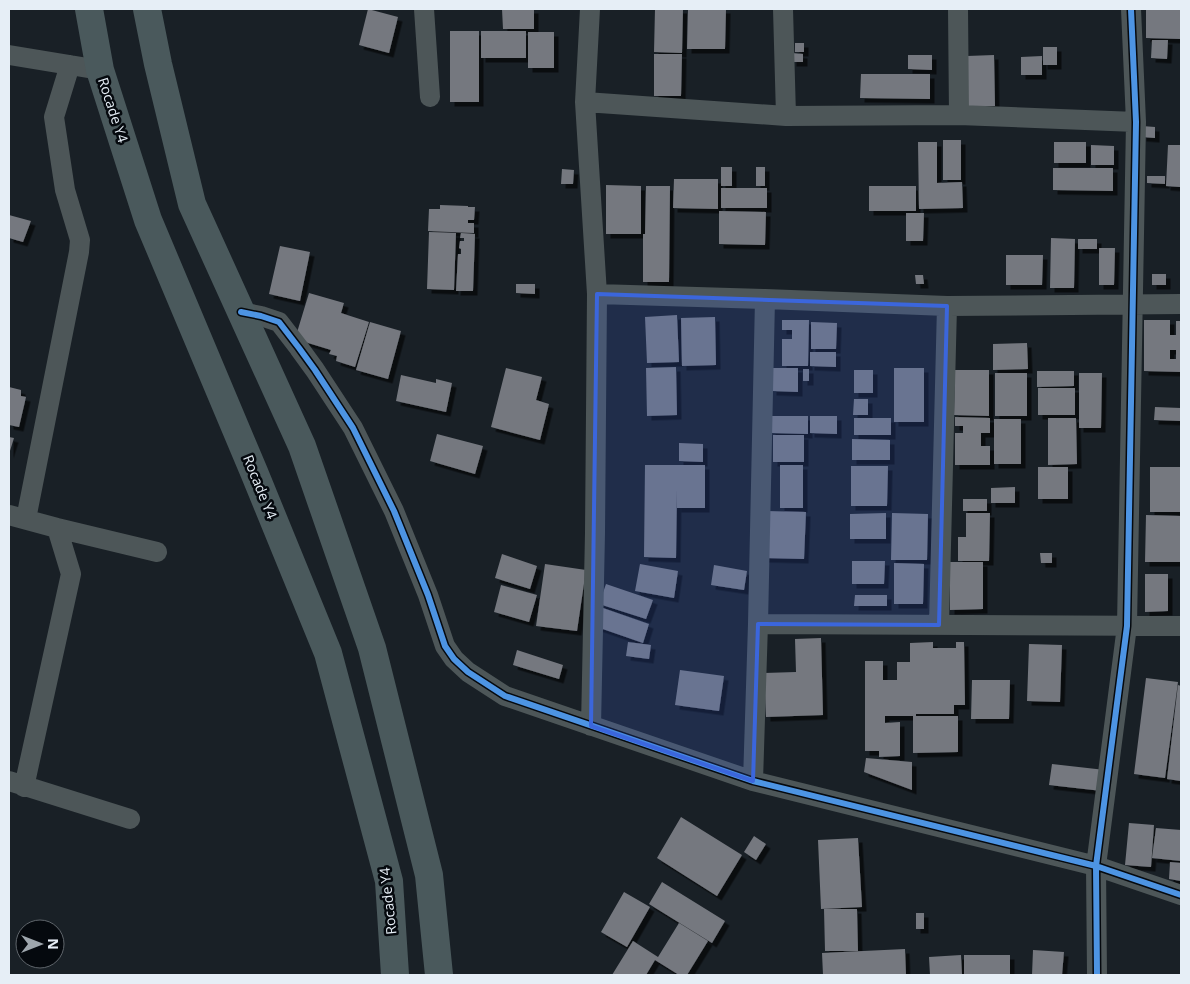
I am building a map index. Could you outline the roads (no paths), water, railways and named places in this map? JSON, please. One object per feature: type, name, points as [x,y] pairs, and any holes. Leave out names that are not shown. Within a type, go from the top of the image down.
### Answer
[{"type":"highway","name":"Rocade Y4","points":[[89,9],[100,70],[148,220],[328,653],[389,881],[395,975]]},
{"type":"highway","points":[[147,9],[158,64],[192,204],[302,446],[372,648],[429,875],[438,975]]},
{"type":"street","points":[[424,9],[430,97]]},
{"type":"street","points":[[590,9],[585,102],[597,294],[591,726]]},
{"type":"street","points":[[783,9],[786,116]]},
{"type":"street","points":[[958,9],[959,114]]},
{"type":"street","points":[[1097,975],[1096,866],[1127,626],[1136,122],[1131,9]]},
{"type":"street","points":[[9,55],[100,70]]},
{"type":"street","points":[[70,65],[54,117],[65,190],[80,240],[80,246],[17,517],[157,552]]},
{"type":"street","points":[[585,102],[786,116],[959,114],[1136,122]]},
{"type":"street","points":[[597,294],[947,306],[1181,304]]},
{"type":"street","points":[[753,781],[765,299]]},
{"type":"street","points":[[939,624],[947,306]]},
{"type":"street","points":[[241,312],[279,322],[304,355],[353,428],[394,511],[428,595],[445,646],[454,659],[468,672],[505,696],[753,781],[1096,866],[1181,896]]},
{"type":"street","points":[[57,528],[72,574],[16,784],[130,819]]},
{"type":"street","points":[[758,624],[1181,626]]}]
